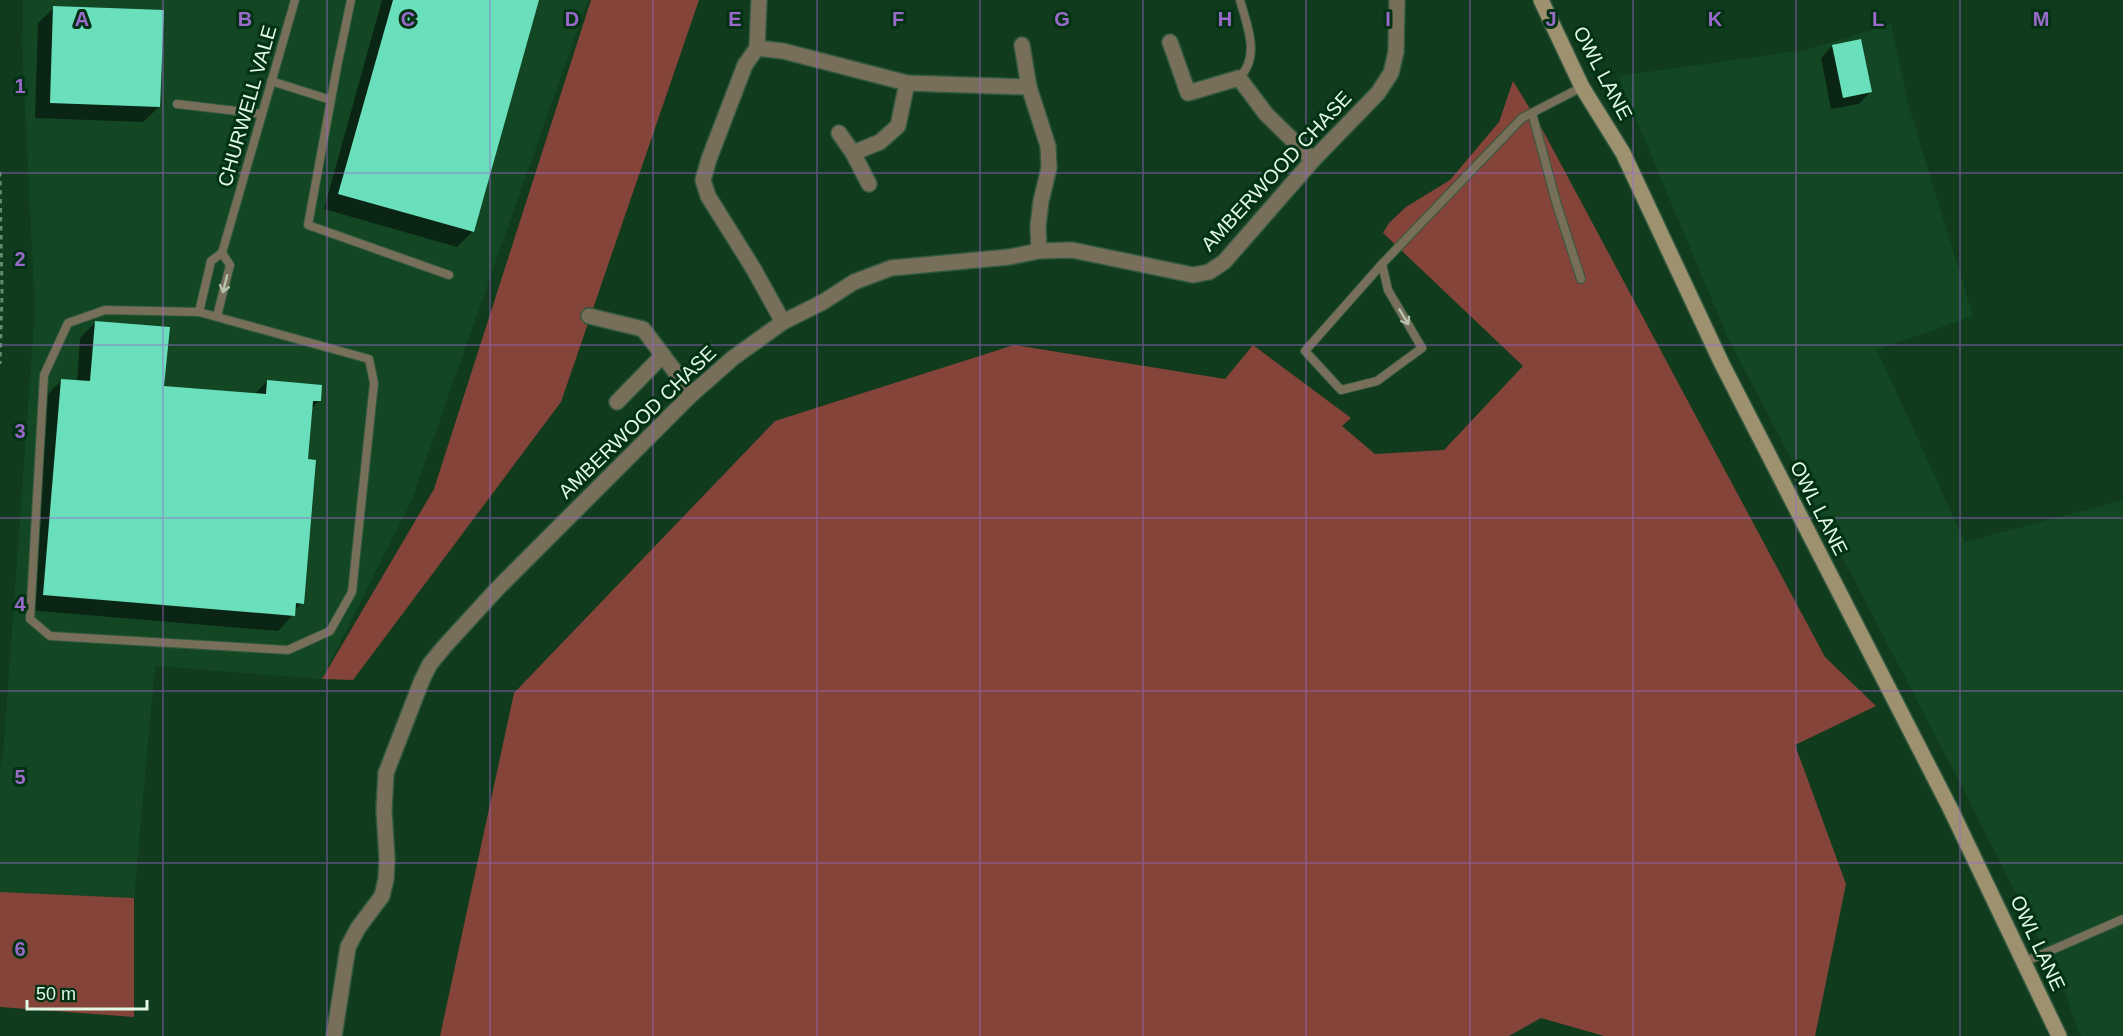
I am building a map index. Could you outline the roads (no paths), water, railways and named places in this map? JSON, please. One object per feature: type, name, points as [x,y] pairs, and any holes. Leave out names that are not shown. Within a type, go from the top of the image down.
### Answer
[{"type":"main road","name":"OWL LANE","points":[[1541,0],[1582,87],[1623,153],[1722,364],[1950,808],[2059,1036]]},
{"type":"street","points":[[759,0],[757,48],[745,65],[703,180],[708,196],[753,268],[783,322]]},
{"type":"street","name":"AMBERWOOD CHASE","points":[[334,1036],[348,947],[358,928],[382,896],[386,879],[384,799],[386,773],[430,664],[497,589],[692,394],[733,358],[783,322],[854,282],[891,268],[1009,257],[1039,251],[1071,250],[1193,275],[1209,272],[1224,262],[1313,159],[1378,93],[1391,73],[1396,52],[1397,0]]},
{"type":"street","points":[[1170,42],[1188,93],[1239,78],[1266,114],[1313,159]]},
{"type":"street","points":[[1022,45],[1029,87],[1048,146],[1049,168],[1038,226],[1039,251]]},
{"type":"street","points":[[757,48],[783,51],[907,83],[1029,87]]},
{"type":"street","points":[[853,153],[880,142],[897,126],[907,83]]},
{"type":"street","points":[[839,133],[853,153],[868,184]]},
{"type":"street","points":[[589,316],[643,329],[692,394]]},
{"type":"street","points":[[617,402],[663,355]]},
{"type":"lane","name":"CHURWELL VALE","points":[[222,253],[295,0]]},
{"type":"lane","points":[[351,0],[308,225],[449,275]]},
{"type":"lane","points":[[1239,78],[1247,70],[1252,54],[1250,34],[1240,0]]},
{"type":"lane","points":[[272,81],[331,100]]},
{"type":"lane","points":[[1382,264],[1388,290],[1422,348],[1377,381],[1341,390],[1305,351],[1382,264],[1522,118],[1582,87]]},
{"type":"lane","points":[[177,104],[261,114]]},
{"type":"lane","points":[[1532,113],[1557,205],[1581,279]]},
{"type":"lane","points":[[199,312],[211,261],[222,253],[230,265],[217,316]]},
{"type":"lane","points":[[105,310],[199,312],[369,359],[374,383],[352,592],[330,631],[288,650],[50,636],[30,619],[43,387],[44,375],[68,322],[105,310]]},
{"type":"lane","points":[[2024,962],[2123,919]]}]
